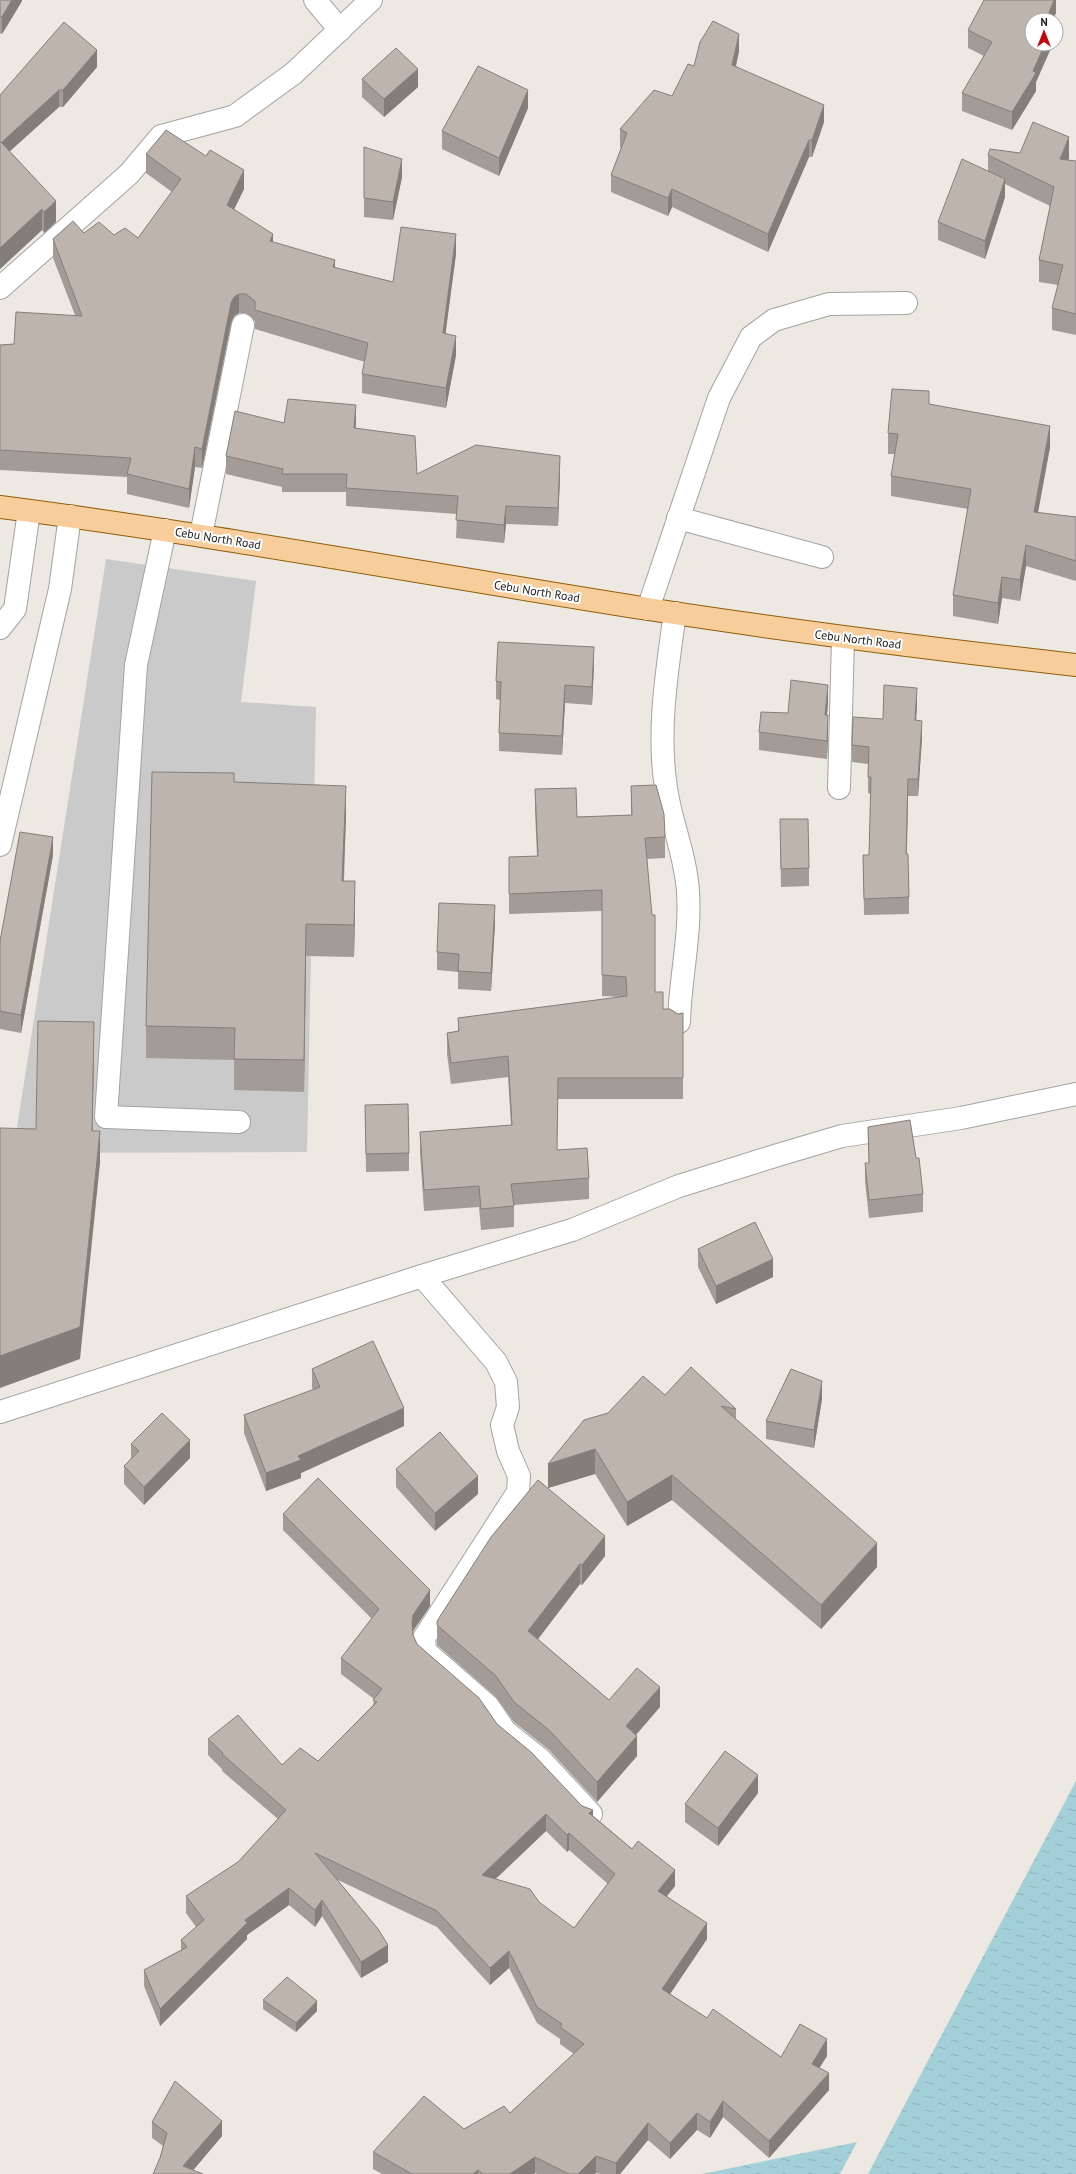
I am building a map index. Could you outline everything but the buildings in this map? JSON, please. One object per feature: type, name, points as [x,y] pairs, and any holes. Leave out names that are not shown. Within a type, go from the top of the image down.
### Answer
[{"type":"main road","name":"Cebu North Road","points":[[0,507],[202,535],[648,609],[843,638],[1076,665]]},
{"type":"street","points":[[315,0],[340,30]]},
{"type":"street","points":[[0,288],[129,174],[161,136],[235,116],[294,73],[371,0]]},
{"type":"street","points":[[648,609],[718,398],[751,337],[774,320],[829,304],[906,303]]},
{"type":"street","points":[[202,535],[243,325]]},
{"type":"street","points":[[0,628],[15,610],[30,511]]},
{"type":"street","points":[[0,845],[60,589],[70,516]]},
{"type":"street","points":[[678,518],[822,557]]},
{"type":"street","points":[[165,530],[136,665],[106,1117],[239,1122]]},
{"type":"street","points":[[675,613],[666,683],[662,738],[666,789],[685,863],[688,892],[688,937],[680,998],[679,1022]]},
{"type":"street","points":[[839,788],[843,638]]},
{"type":"street","points":[[0,1412],[422,1276],[572,1230],[679,1186],[842,1136],[961,1118],[1076,1094]]},
{"type":"street","points":[[422,1276],[496,1362],[506,1382],[508,1407],[502,1425],[508,1451],[519,1476],[518,1492],[424,1638],[425,1651],[488,1706],[505,1730],[540,1759],[591,1814]]},
{"type":"shaded area","points":[[106,559],[256,581],[241,702],[316,707],[307,1152],[13,1153]]},
{"type":"water","points":[[1076,1781],[1076,2174],[868,2174]]},
{"type":"water","points":[[857,2142],[840,2174],[702,2174]]}]
